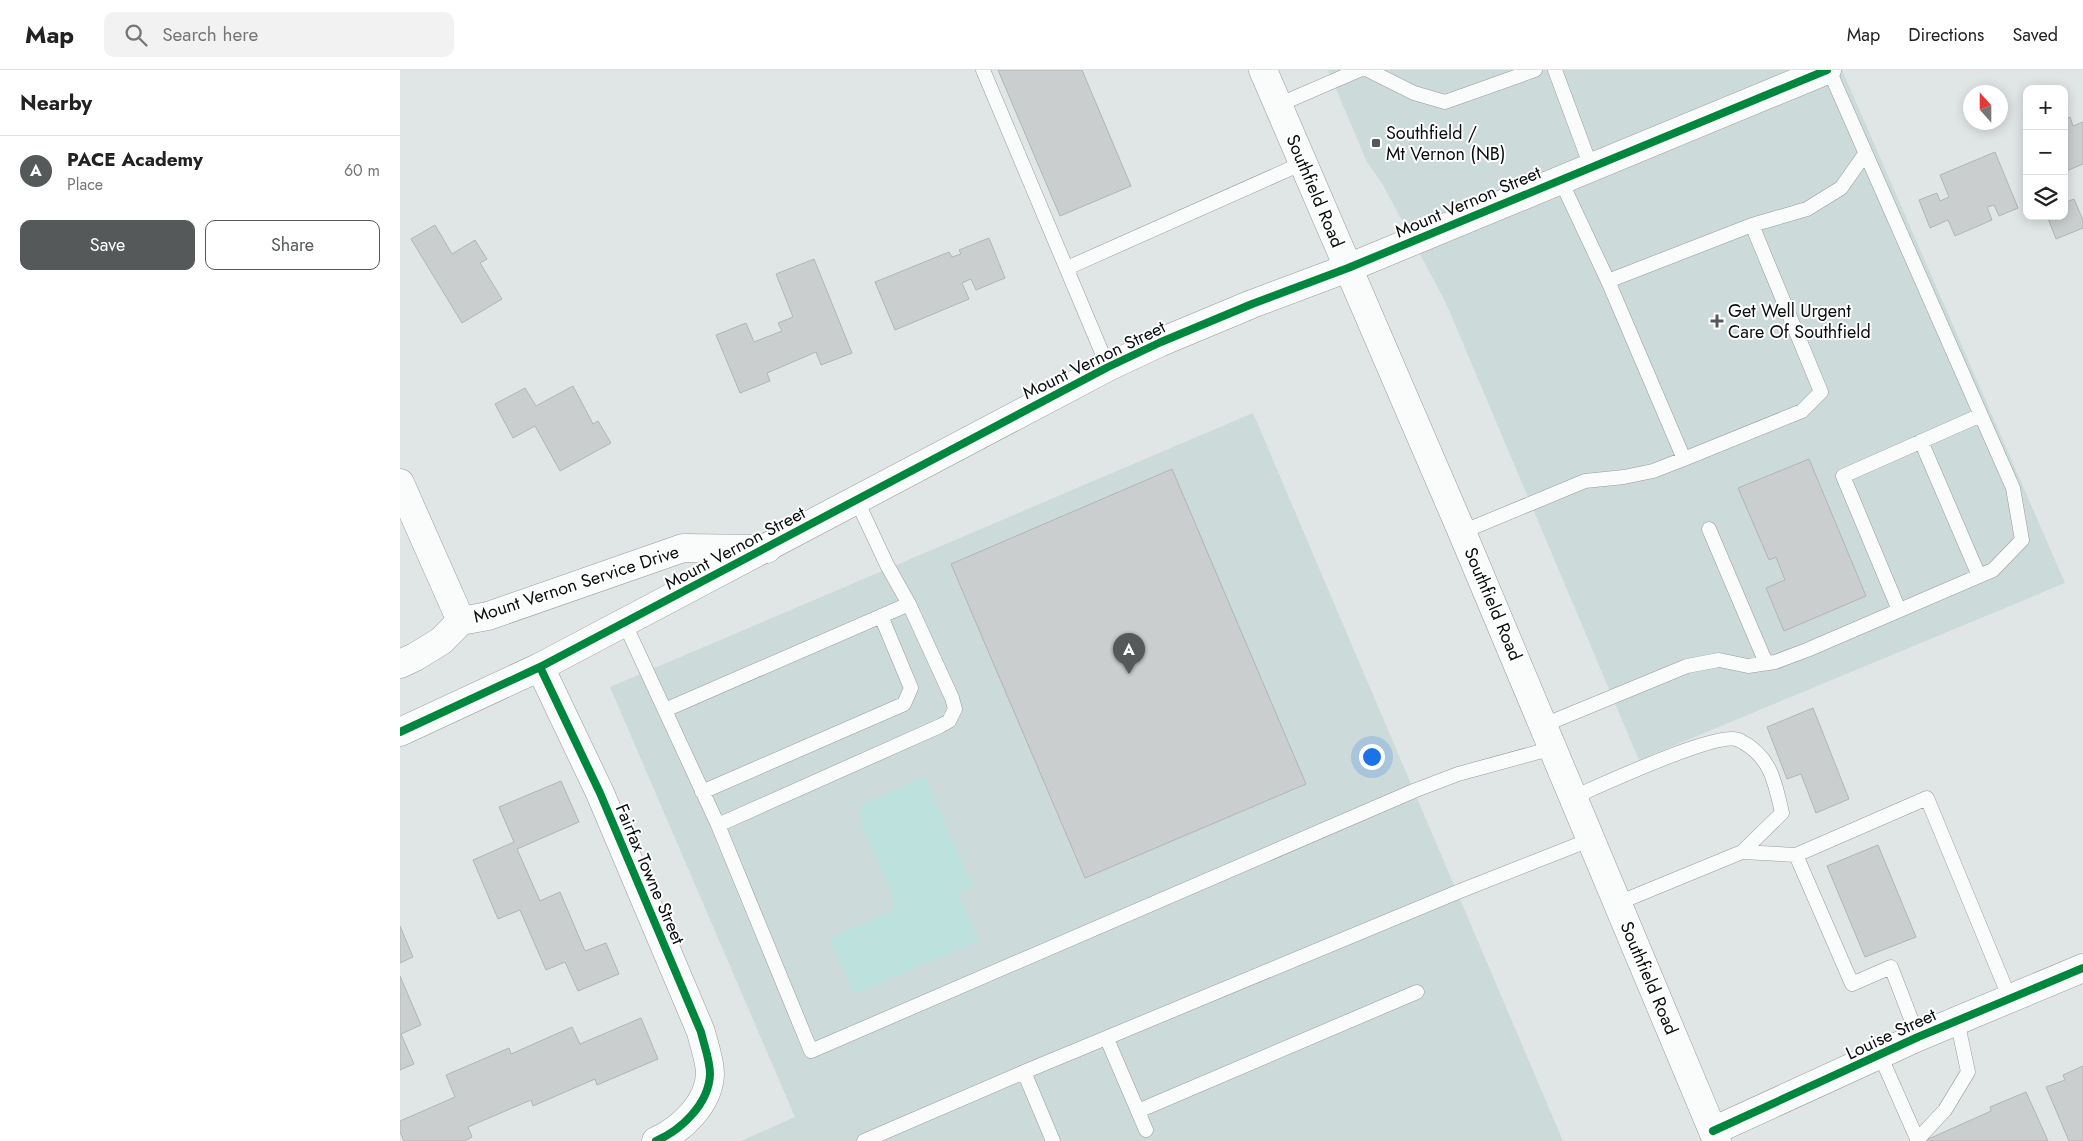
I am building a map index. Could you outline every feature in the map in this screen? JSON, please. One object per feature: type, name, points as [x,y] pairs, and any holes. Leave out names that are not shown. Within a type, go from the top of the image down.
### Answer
[{"type":"street","name":"Southfield Road","points":[[1262,70],[1462,532],[1715,1136]]},
{"type":"street","name":"Mount Vernon Street","points":[[400,732],[540,667],[767,549],[1108,367],[1207,323],[1348,268],[1821,71]]},
{"type":"street","points":[[400,483],[461,621]]},
{"type":"street","name":"Mount Vernon Service Drive","points":[[400,664],[441,641],[461,621],[488,616],[683,548],[767,549]]},
{"type":"street","name":"Fairfax Towne Street","points":[[540,667],[600,793],[701,1032],[710,1075],[703,1098],[689,1120],[668,1136],[656,1141]]},
{"type":"street","name":"Louise Street","points":[[1715,1136],[1918,1037],[2083,968]]},
{"type":"lane","points":[[983,70],[1108,367]]},
{"type":"lane","points":[[1278,105],[1359,70]]},
{"type":"lane","points":[[1368,70],[1414,93],[1445,102],[1535,70]]},
{"type":"lane","points":[[1555,70],[1591,167]]},
{"type":"lane","points":[[624,622],[718,825],[811,1051],[1411,792],[1548,737],[1687,666],[1719,660],[1748,666],[1775,662],[1980,576],[1993,570],[2022,540],[2013,488],[1865,154],[1821,71]]},
{"type":"lane","points":[[1608,281],[1752,225],[1807,209],[1840,188],[1865,154]]},
{"type":"lane","points":[[1067,268],[1303,163]]},
{"type":"lane","points":[[1560,179],[1608,281],[1684,459]]},
{"type":"lane","points":[[1462,532],[1586,481],[1624,477],[1653,471],[1684,459],[1802,411],[1821,392],[1752,225]]},
{"type":"lane","points":[[1899,610],[1843,476],[1981,415]]},
{"type":"lane","points":[[1921,441],[1980,576]]},
{"type":"lane","points":[[718,825],[948,721],[955,708],[909,604],[887,565],[857,501]]},
{"type":"lane","points":[[1709,529],[1766,663]]},
{"type":"lane","points":[[665,710],[909,604]]},
{"type":"lane","points":[[702,792],[904,704],[911,688],[881,616]]},
{"type":"lane","points":[[1574,797],[1658,761],[1715,741],[1737,739],[1759,754],[1772,774],[1782,813],[1742,852],[1618,903]]},
{"type":"lane","points":[[1742,852],[1796,855],[1928,798],[2010,999]]},
{"type":"lane","points":[[864,1141],[1024,1072],[1468,888],[1592,839]]},
{"type":"lane","points":[[1796,855],[1852,984],[1891,967],[1918,1037]]},
{"type":"lane","points":[[1138,1111],[1417,992]]},
{"type":"lane","points":[[1880,1055],[1918,1140],[1945,1110],[1968,1072],[1957,1020]]},
{"type":"lane","points":[[1107,1039],[1146,1130]]},
{"type":"lane","points":[[1024,1072],[1054,1141]]},
{"type":"shaded area","points":[[1328,70],[1842,70],[2065,583],[1639,760],[1446,303],[1383,185],[1367,162]]},
{"type":"shaded area","points":[[1253,413],[1563,1141],[741,1141],[795,1117],[610,687]]},
{"type":"shaded area","points":[[925,777],[973,887],[958,894],[979,941],[857,993],[852,991],[830,940],[831,937],[892,911],[895,902],[858,815],[863,804]]},
{"type":"building","points":[[998,70],[1082,70],[1131,186],[1060,216]]},
{"type":"building","points":[[2070,117],[2073,126],[2083,122],[2083,164],[2068,170],[2068,130],[2068,118]]},
{"type":"building","points":[[1995,152],[2018,208],[1999,216],[1994,205],[1987,207],[1992,220],[1955,236],[1948,220],[1930,228],[1919,200],[1937,193],[1940,201],[1949,197],[1940,175]]},
{"type":"building","points":[[2074,199],[2083,220],[2083,228],[2056,239],[2049,220],[2068,220],[2068,201]]},
{"type":"building","points":[[435,225],[452,254],[475,240],[487,259],[480,263],[502,299],[462,323],[411,239]]},
{"type":"building","points":[[989,238],[1005,278],[976,290],[971,279],[962,283],[969,299],[895,330],[875,282],[949,252],[952,257],[961,254],[959,250]]},
{"type":"building","points":[[814,259],[852,353],[821,365],[816,352],[767,373],[770,381],[740,393],[716,335],[746,323],[754,342],[782,331],[778,323],[793,317],[776,274]]},
{"type":"building","points":[[573,386],[593,424],[598,421],[611,443],[560,471],[535,426],[513,438],[495,404],[525,388],[536,406]]},
{"type":"building","points":[[1809,459],[1866,596],[1784,631],[1766,588],[1785,580],[1776,557],[1769,560],[1738,488]]},
{"type":"building","points":[[1172,469],[1306,784],[1085,878],[951,564]]},
{"type":"building","points":[[1813,708],[1849,799],[1816,813],[1801,774],[1787,779],[1767,727]]},
{"type":"building","points":[[561,781],[579,822],[517,849],[540,901],[560,892],[585,951],[606,943],[619,974],[578,991],[565,962],[546,970],[520,910],[498,919],[473,860],[514,842],[499,807]]},
{"type":"building","points":[[1878,845],[1916,937],[1865,957],[1827,866]]},
{"type":"building","points":[[400,926],[413,957],[400,963]]},
{"type":"building","points":[[400,976],[421,1025],[401,1034],[414,1064],[400,1070]]},
{"type":"building","points":[[641,1018],[658,1059],[597,1085],[595,1079],[533,1106],[531,1100],[468,1127],[472,1137],[464,1141],[404,1141],[400,1132],[400,1121],[455,1097],[446,1075],[509,1048],[511,1054],[572,1027],[580,1044]]},
{"type":"building","points":[[2083,1066],[2083,1141],[2069,1141],[2046,1087],[2065,1080],[2063,1075]]},
{"type":"building","points":[[2026,1092],[2048,1141],[1924,1141],[1991,1111],[1990,1107]]},
{"type":"cycle path","points":[[400,732],[540,667],[1108,367],[1161,342],[1252,304],[1348,268],[1827,70]]},
{"type":"cycle path","points":[[540,667],[600,793],[701,1032],[708,1058],[710,1074],[705,1096],[684,1123],[656,1141]]},
{"type":"cycle path","points":[[1713,1131],[1918,1037],[2083,968]]},
{"type":"place","name":"Southfield / Mt Vernon (NB)","points":[[1376,143]]},
{"type":"place","name":"Get Well Urgent Care Of Southfield","points":[[1717,321]]},
{"type":"place","name":"PACE Academy","points":[[1129,674]]}]
